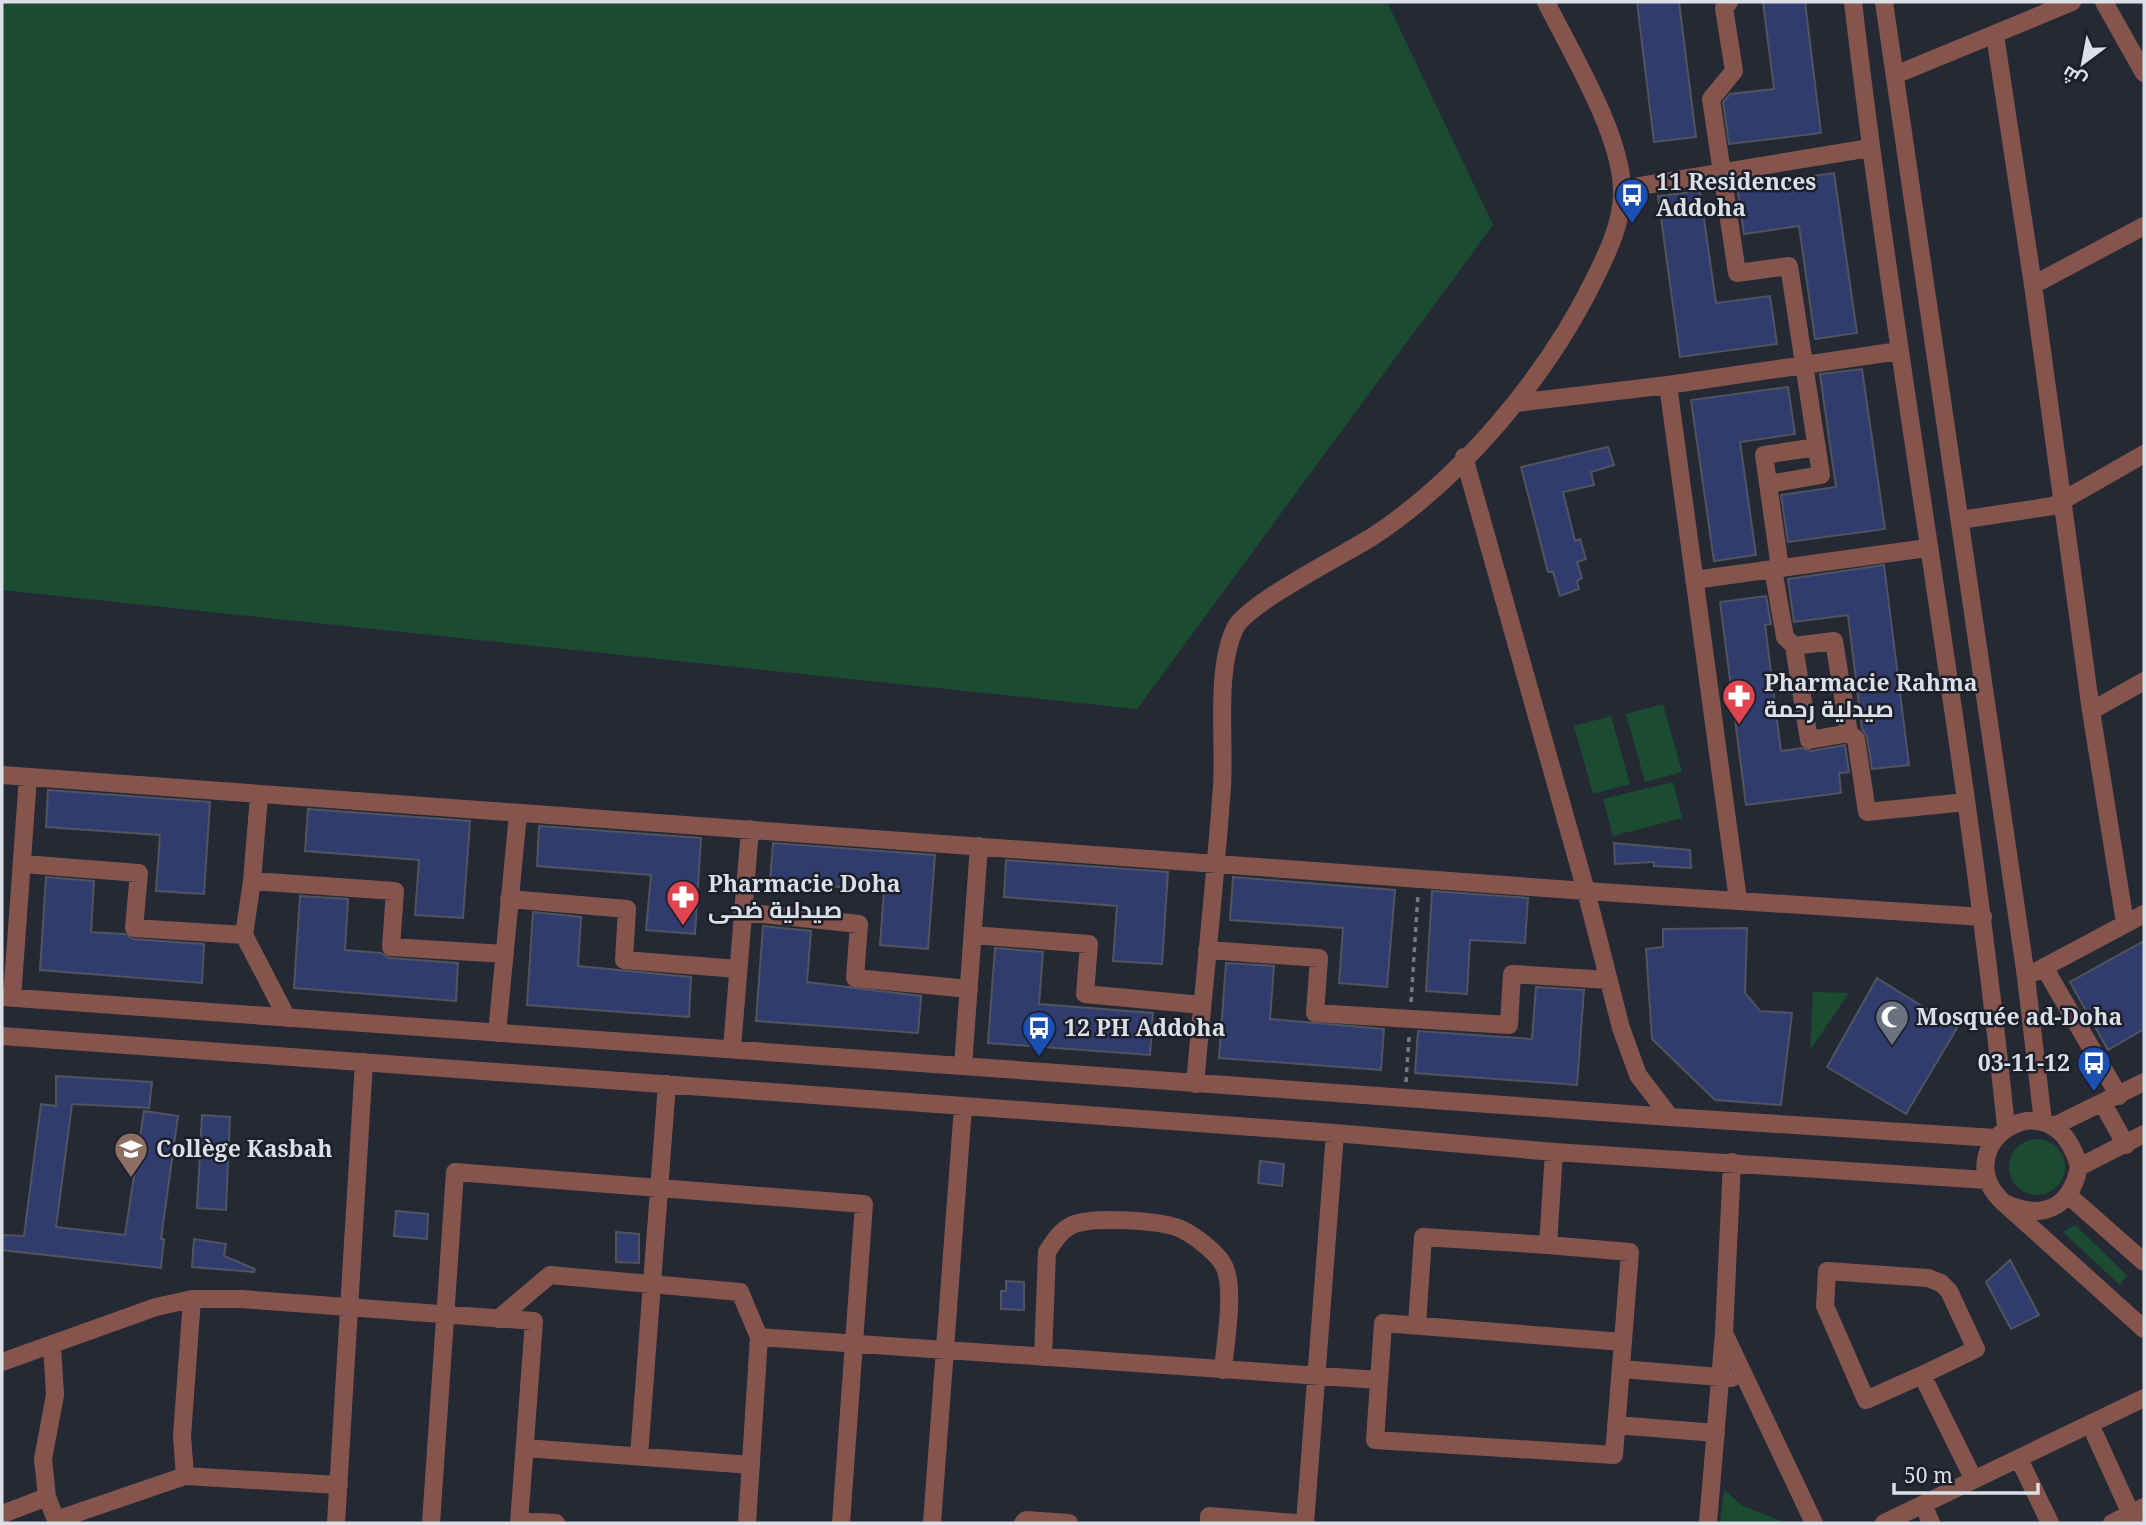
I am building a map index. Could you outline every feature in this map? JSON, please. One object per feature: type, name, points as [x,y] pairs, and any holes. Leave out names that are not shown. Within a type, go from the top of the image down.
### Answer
[{"type":"street","points":[[1195,1084],[1222,784],[1225,679],[1235,628],[1254,608],[1384,529],[1426,496],[1516,403],[1562,338],[1595,279],[1618,221],[1622,189],[1608,130],[1546,2]]},
{"type":"street","points":[[1729,2],[1724,8],[1734,71],[1711,99],[1737,273],[1789,266],[1821,475],[1768,484]]},
{"type":"street","points":[[1853,2],[1870,148],[1983,917],[2001,1132],[1986,1158],[1987,1180],[1994,1195],[2144,1329]]},
{"type":"street","points":[[1884,2],[2049,1124],[2069,1139],[2079,1167],[2068,1195],[2057,1206],[2038,1212],[2026,1212],[2004,1203]]},
{"type":"street","points":[[1895,75],[2072,2]]},
{"type":"street","points":[[2105,2],[2144,73]]},
{"type":"street","points":[[1995,36],[2064,500],[2091,711],[2125,923]]},
{"type":"street","points":[[1622,189],[1870,148]]},
{"type":"street","points":[[2033,285],[2144,226]]},
{"type":"street","points":[[1516,403],[1668,385],[1899,351]]},
{"type":"street","points":[[1668,385],[1738,900]]},
{"type":"street","points":[[1817,447],[1764,455],[1785,637],[1794,646],[1809,740],[1849,733]]},
{"type":"street","points":[[1960,520],[2053,506],[2144,454]]},
{"type":"street","points":[[1464,457],[1587,891],[1621,1028],[1638,1075],[1670,1117]]},
{"type":"street","points":[[1694,580],[1927,548]]},
{"type":"street","points":[[1794,646],[1834,641],[1849,733],[1856,739],[1867,812],[1966,802]]},
{"type":"street","points":[[2091,711],[2144,681]]},
{"type":"street","points":[[2,775],[259,796],[1983,917]]},
{"type":"street","points":[[28,777],[23,864],[10,919],[7,997],[1670,1117],[2001,1132],[2024,1121],[2049,1124],[2111,1100],[2144,1082]]},
{"type":"street","points":[[259,796],[252,881],[244,935],[287,1018]]},
{"type":"street","points":[[497,1033],[518,814]]},
{"type":"street","points":[[732,1048],[750,829]]},
{"type":"street","points":[[963,1066],[979,846]]},
{"type":"street","points":[[23,864],[139,873],[134,928],[244,935]]},
{"type":"street","points":[[252,881],[395,891],[391,947],[505,954]]},
{"type":"street","points":[[509,899],[627,909],[624,960],[738,969]]},
{"type":"street","points":[[742,912],[859,924],[855,978],[969,989]]},
{"type":"street","points":[[2026,978],[2144,914]]},
{"type":"street","points":[[973,935],[1089,944],[1085,994],[1202,1004]]},
{"type":"street","points":[[1207,950],[1319,958],[1315,1013],[1508,1025],[1512,974],[1609,980]]},
{"type":"street","points":[[2044,967],[2111,1100],[2138,1142],[2079,1167]]},
{"type":"street","points":[[2,1037],[1335,1133],[1554,1152],[1987,1180]]},
{"type":"street","points":[[336,1523],[364,1062]]},
{"type":"street","points":[[639,1456],[667,1084]]},
{"type":"street","points":[[932,1523],[963,1107]]},
{"type":"street","points":[[1305,1523],[1335,1133]]},
{"type":"street","points":[[1548,1245],[1554,1152]]},
{"type":"street","points":[[1708,1523],[1724,1332],[1732,1162]]},
{"type":"street","points":[[431,1523],[455,1172],[864,1204],[842,1523]]},
{"type":"street","points":[[2068,1195],[2144,1262]]},
{"type":"street","points":[[1043,1357],[1048,1252],[1056,1237],[1072,1225],[1092,1219],[1169,1225],[1184,1230],[1222,1262],[1229,1277],[1223,1370]]},
{"type":"street","points":[[1417,1325],[1423,1237],[1630,1252],[1621,1368],[1616,1424],[1614,1455],[1375,1440],[1383,1323],[1623,1342]]},
{"type":"street","points":[[1827,1271],[1927,1278],[1950,1291],[1976,1349],[1922,1375],[1866,1400],[1825,1306],[1827,1271]]},
{"type":"street","points":[[498,1318],[550,1275],[740,1292],[759,1337],[747,1523]]},
{"type":"street","points":[[185,1476],[181,1437],[192,1299]]},
{"type":"street","points":[[2,1362],[156,1307],[192,1299],[241,1299],[534,1321],[519,1522],[556,1523]]},
{"type":"street","points":[[1724,1332],[1814,1523]]},
{"type":"street","points":[[759,1337],[1379,1380]]},
{"type":"street","points":[[52,1344],[55,1395],[43,1459],[47,1497],[56,1522],[185,1476],[339,1485]]},
{"type":"street","points":[[1621,1368],[1746,1379]]},
{"type":"street","points":[[1922,1375],[1974,1480]]},
{"type":"street","points":[[1884,1523],[2144,1398]]},
{"type":"street","points":[[1616,1424],[1716,1433]]},
{"type":"street","points":[[2095,1436],[2137,1515],[2112,1523]]},
{"type":"street","points":[[525,1448],[751,1465]]},
{"type":"street","points":[[2019,1459],[2050,1523]]},
{"type":"street","points":[[2,1514],[47,1497]]},
{"type":"street","points":[[1923,1504],[1931,1523]]},
{"type":"street","points":[[1209,1523],[1209,1517],[1295,1523]]},
{"type":"street","points":[[1023,1523],[1026,1520],[1069,1523]]},
{"type":"path","points":[[1405,1098],[1419,878]]},
{"type":"green space","points":[[2,2],[1387,2],[1493,225],[1137,709],[2,590]]},
{"type":"green space","points":[[1663,704],[1682,772],[1645,782],[1626,714]]},
{"type":"green space","points":[[1611,716],[1630,784],[1593,794],[1574,726]]},
{"type":"green space","points":[[1673,782],[1682,818],[1613,836],[1603,799]]},
{"type":"green space","points":[[1813,992],[1849,993],[1810,1050]]},
{"type":"green space","points":[[2031,1139],[2043,1139],[2053,1143],[2061,1151],[2065,1167],[2061,1183],[2053,1191],[2043,1195],[2031,1195],[2021,1191],[2013,1183],[2009,1173],[2009,1161],[2013,1151],[2021,1143]]},
{"type":"green space","points":[[2075,1225],[2127,1275],[2120,1285],[2063,1232]]},
{"type":"green space","points":[[1724,1490],[1743,1506],[1787,1523],[1720,1523]]},
{"type":"building","points":[[1637,2],[1679,2],[1696,137],[1654,142]]},
{"type":"building","points":[[1763,2],[1805,2],[1821,133],[1729,144],[1723,102],[1730,94],[1774,89]]},
{"type":"building","points":[[1834,173],[1857,333],[1815,339],[1799,226],[1744,234],[1737,186]]},
{"type":"building","points":[[1700,191],[1716,303],[1770,296],[1777,344],[1680,357],[1658,196]]},
{"type":"building","points":[[1862,369],[1885,529],[1788,542],[1781,495],[1836,487],[1820,374]]},
{"type":"building","points":[[1788,387],[1795,434],[1740,442],[1756,555],[1714,561],[1691,400]]},
{"type":"building","points":[[1608,447],[1614,465],[1591,472],[1594,485],[1563,492],[1575,541],[1580,539],[1586,559],[1577,562],[1582,578],[1577,581],[1579,589],[1560,596],[1553,572],[1548,572],[1521,467]]},
{"type":"building","points":[[1884,565],[1909,765],[1872,769],[1867,737],[1862,729],[1848,615],[1794,622],[1788,579]]},
{"type":"building","points":[[1766,596],[1771,624],[1765,625],[1781,751],[1802,748],[1811,751],[1845,745],[1849,772],[1839,773],[1841,793],[1746,805],[1720,602]]},
{"type":"building","points":[[48,790],[210,802],[204,894],[156,891],[160,835],[46,827]]},
{"type":"building","points":[[308,809],[470,821],[463,918],[415,915],[419,860],[305,851]]},
{"type":"building","points":[[539,826],[701,838],[695,934],[646,930],[651,875],[537,866]]},
{"type":"building","points":[[773,843],[935,855],[928,949],[880,945],[884,890],[770,882]]},
{"type":"building","points":[[1614,843],[1690,850],[1691,868],[1654,866],[1654,862],[1615,864]]},
{"type":"building","points":[[1006,860],[1168,872],[1162,964],[1113,961],[1117,906],[1004,897]]},
{"type":"building","points":[[46,877],[94,881],[91,932],[125,934],[133,939],[204,944],[202,983],[40,970]]},
{"type":"building","points":[[1233,877],[1395,890],[1387,987],[1339,983],[1343,928],[1230,920]]},
{"type":"building","points":[[1432,891],[1528,898],[1525,943],[1470,940],[1467,994],[1426,991]]},
{"type":"building","points":[[300,896],[348,899],[345,950],[381,953],[390,958],[458,963],[456,1001],[294,988]]},
{"type":"building","points":[[533,912],[581,917],[578,966],[691,977],[689,1017],[527,1005]]},
{"type":"building","points":[[763,926],[811,931],[807,982],[921,996],[918,1033],[756,1021]]},
{"type":"building","points":[[1747,928],[1745,993],[1760,1011],[1792,1013],[1781,1105],[1715,1100],[1652,1039],[1646,949],[1663,947],[1663,929]]},
{"type":"building","points":[[2144,941],[2144,1029],[2108,1050],[2070,982]]},
{"type":"building","points":[[995,948],[1043,952],[1039,1004],[1153,1013],[1150,1055],[988,1043]]},
{"type":"building","points":[[1226,963],[1274,966],[1270,1019],[1384,1029],[1381,1070],[1219,1058]]},
{"type":"building","name":"Mosquée ad-Doha","points":[[1877,978],[1957,1028],[1906,1114],[1827,1067]]},
{"type":"building","points":[[1536,987],[1584,990],[1577,1085],[1415,1073],[1418,1031],[1532,1039]]},
{"type":"building","points":[[56,1076],[152,1082],[149,1108],[72,1104],[56,1227],[125,1235],[144,1111],[178,1116],[161,1239],[164,1239],[161,1268],[2,1250],[2,1235],[24,1236],[41,1104],[56,1106]]},
{"type":"building","points":[[202,1115],[230,1117],[226,1210],[197,1208]]},
{"type":"building","points":[[1260,1161],[1284,1164],[1282,1186],[1258,1183]]},
{"type":"building","points":[[396,1211],[428,1214],[427,1239],[394,1236]]},
{"type":"building","points":[[616,1232],[639,1234],[639,1263],[616,1262]]},
{"type":"building","points":[[194,1239],[226,1244],[224,1256],[255,1269],[254,1272],[192,1267]]},
{"type":"building","points":[[2010,1260],[2039,1315],[2011,1329],[1986,1282]]},
{"type":"building","points":[[1006,1281],[1024,1282],[1024,1310],[1001,1309],[1001,1291],[1006,1291]]},
{"type":"place","name":"11 Residences Addoha","points":[[1632,225]]},
{"type":"place","name":"Pharmacie Rahma صيدلية رحمة","points":[[1739,726]]},
{"type":"place","name":"Pharmacie Doha صيدلية ضحى","points":[[683,927]]},
{"type":"place","name":"Mosquée ad-Doha","points":[[1892,1047]]},
{"type":"place","name":"12 PH Addoha","points":[[1039,1058]]},
{"type":"place","name":"03-11-12","points":[[2094,1093]]},
{"type":"place","name":"Collège Kasbah","points":[[131,1179]]}]
